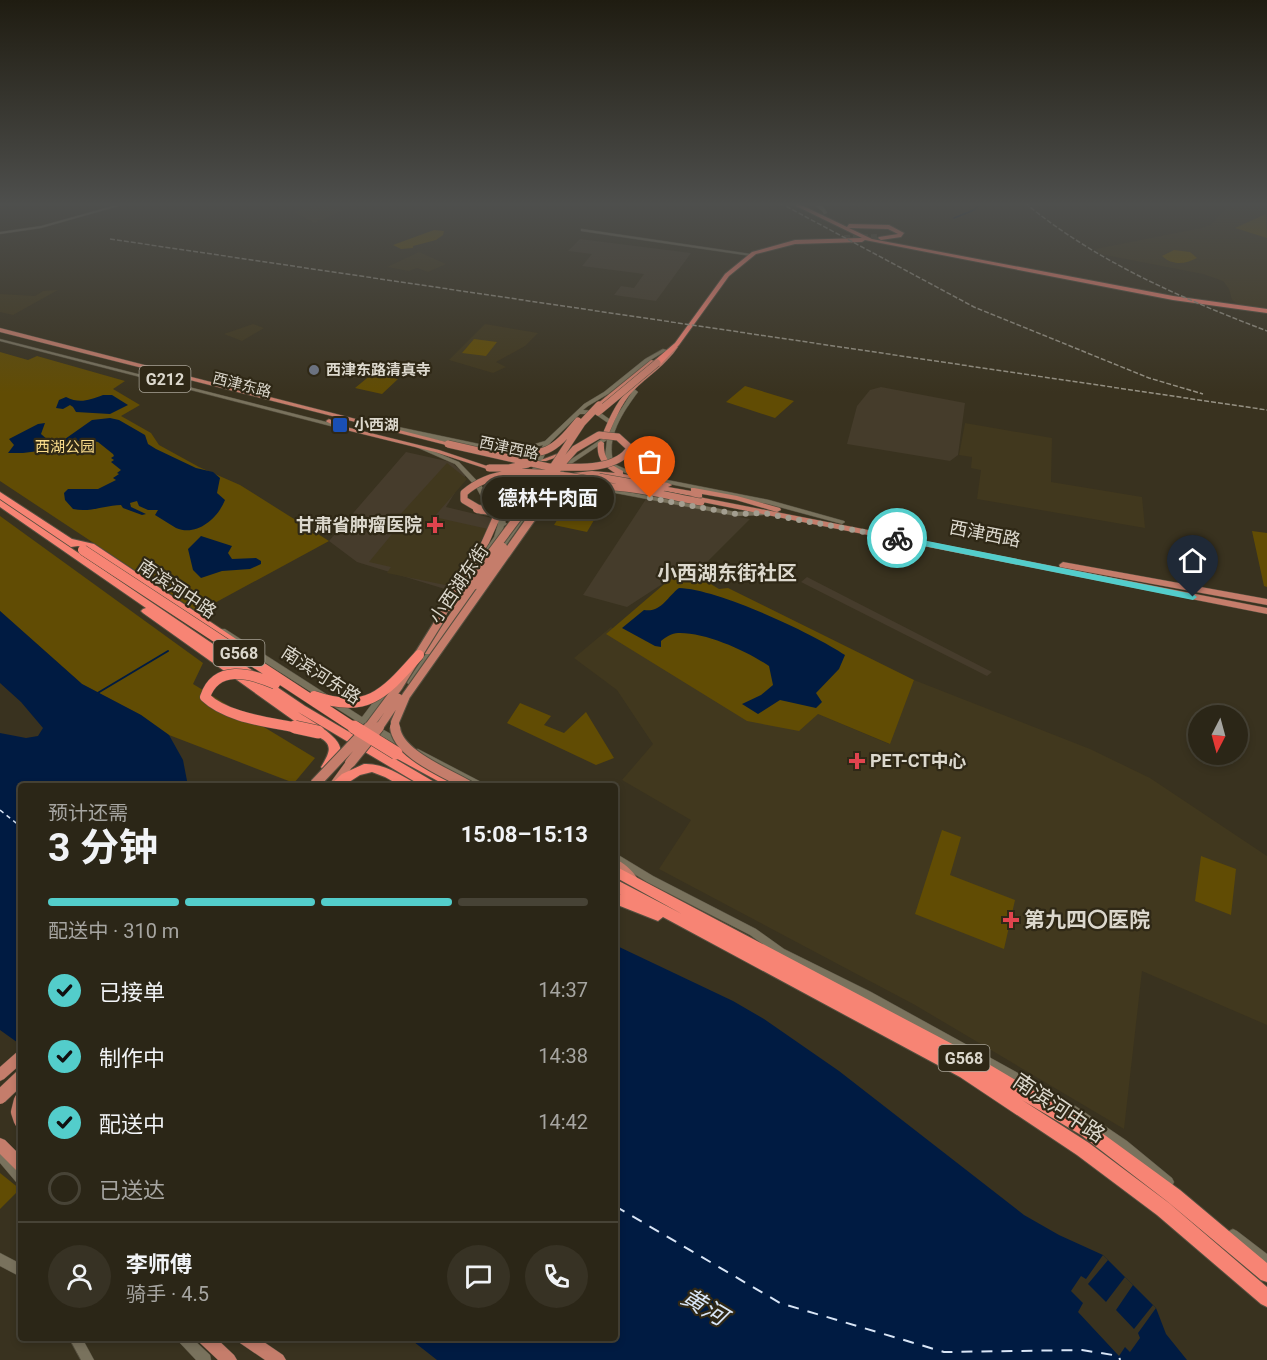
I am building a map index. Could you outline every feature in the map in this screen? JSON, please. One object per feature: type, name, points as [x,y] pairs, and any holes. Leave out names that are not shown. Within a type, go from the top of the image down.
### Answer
[{"type":"highway","points":[[655,362],[682,329],[713,283],[733,266]]},
{"type":"highway","points":[[655,362],[675,347],[720,284],[736,266]]},
{"type":"highway","points":[[1012,266],[1173,298],[1267,310]]},
{"type":"highway","name":"南滨河中路","points":[[0,495],[331,713],[396,753],[452,783]]},
{"type":"highway","name":"南滨河中路","points":[[0,504],[301,709],[427,783]]},
{"type":"highway","points":[[71,542],[91,546],[314,697],[331,704],[346,706],[374,699],[424,654]]},
{"type":"highway","points":[[127,589],[128,597],[166,627],[333,742],[335,753],[315,783]]},
{"type":"highway","points":[[318,732],[214,707],[205,697],[206,690],[211,684],[228,674],[262,677],[331,713]]},
{"type":"highway","points":[[338,783],[358,769],[375,768],[386,771],[406,783]]},
{"type":"highway","points":[[386,771],[398,783]]},
{"type":"highway","name":"南滨河中路","points":[[618,873],[970,1061],[1086,1130],[1174,1196],[1267,1274]]},
{"type":"highway","name":"南滨河中路","points":[[618,887],[965,1072],[1092,1155],[1163,1209],[1267,1298]]},
{"type":"highway","points":[[618,899],[690,926]]},
{"type":"main road","name":"西津东路","points":[[0,330],[408,434],[445,446]]},
{"type":"main road","name":"西津东路","points":[[0,338],[330,421],[445,446]]},
{"type":"main road","points":[[636,480],[604,462],[600,456],[603,440],[632,389],[667,359],[675,347]]},
{"type":"main road","points":[[336,783],[376,732],[500,538],[538,494],[582,423],[600,411],[655,362]]},
{"type":"main road","points":[[569,456],[592,418],[655,362]]},
{"type":"main road","points":[[408,434],[467,447],[519,454],[548,450],[559,444],[581,418],[600,411]]},
{"type":"main road","points":[[330,421],[344,428],[489,468],[509,468],[528,464],[587,445],[610,428]]},
{"type":"main road","points":[[316,783],[344,759],[391,699],[475,585],[569,456],[580,443],[592,436],[608,435],[620,437],[630,448],[626,455],[610,463],[591,467],[548,467],[445,446]]},
{"type":"main road","name":"西津西路","points":[[445,446],[605,482]]},
{"type":"main road","points":[[460,459],[478,469],[489,481],[495,492],[497,516]]},
{"type":"main road","name":"西津西路","points":[[548,467],[1267,602]]},
{"type":"main road","points":[[538,494],[512,508],[501,511],[479,510],[464,500],[464,493],[476,481],[500,475],[538,473],[605,482],[1267,611]]},
{"type":"main road","points":[[418,679],[424,654],[459,584],[486,544],[503,502],[515,491],[558,478],[584,473],[601,473],[737,498],[777,510]]},
{"type":"main road","points":[[463,783],[418,759],[406,750],[396,736],[394,722],[399,709],[452,628],[541,505],[551,496],[576,487],[600,487],[702,501]]},
{"type":"main road","points":[[424,654],[452,628]]},
{"type":"main road","points":[[618,867],[636,882]]},
{"type":"main road","points":[[0,1068],[18,1058]]},
{"type":"main road","points":[[0,1075],[18,1059]]},
{"type":"main road","points":[[0,1097],[18,1080]]},
{"type":"main road","points":[[0,1088],[18,1104]]},
{"type":"main road","points":[[0,1145],[18,1162]]},
{"type":"main road","points":[[209,1341],[229,1360]]},
{"type":"main road","points":[[250,1341],[278,1360]]},
{"type":"main road","points":[[260,1341],[278,1360]]},
{"type":"street","name":"西津东路","points":[[0,338],[344,428]]},
{"type":"street","points":[[547,442],[577,413],[647,360],[665,350]]},
{"type":"street","points":[[632,389],[635,392],[610,428],[608,458],[611,465],[655,480],[778,504],[842,522]]},
{"type":"street","points":[[577,413],[600,411],[610,428]]},
{"type":"street","name":"西津东路","points":[[365,423],[393,426],[487,446],[529,448],[547,442]]},
{"type":"street","name":"小西湖东街","points":[[378,731],[538,494],[569,463],[610,428]]},
{"type":"street","name":"小西湖东街","points":[[364,720],[429,639],[497,537],[497,516],[508,513],[530,481],[547,442]]},
{"type":"street","points":[[419,447],[457,463],[468,472],[497,516],[516,526]]},
{"type":"street","points":[[636,480],[655,480]]},
{"type":"street","points":[[538,494],[561,487],[591,487],[736,514],[763,513]]},
{"type":"street","points":[[497,516],[527,510]]},
{"type":"street","name":"南滨河东路","points":[[200,618],[241,641],[364,720]]},
{"type":"street","points":[[364,720],[378,731],[476,783]]},
{"type":"street","name":"南滨河中路","points":[[618,859],[650,879],[753,932],[782,952],[867,995],[1061,1103],[1123,1145],[1267,1262]]},
{"type":"street","points":[[0,1154],[18,1175]]},
{"type":"street","points":[[0,1259],[18,1268]]},
{"type":"street","points":[[77,1341],[88,1360]]},
{"type":"street","points":[[186,1341],[205,1360]]},
{"type":"shaded area","points":[[440,266],[428,272],[417,268],[409,271],[387,267]]},
{"type":"shaded area","points":[[586,266],[681,266],[656,301],[614,295],[621,286],[634,288],[644,274]]},
{"type":"shaded area","points":[[1164,266],[1267,266],[1267,308],[1239,305],[1232,300],[1229,289],[1223,281],[1203,274]]},
{"type":"shaded area","points":[[58,290],[13,315],[0,312],[0,294],[35,296],[43,291]]},
{"type":"shaded area","points":[[253,324],[264,328],[242,341],[224,334]]},
{"type":"shaded area","points":[[485,324],[538,333],[525,346],[496,362],[506,367],[493,373],[449,360]]},
{"type":"shaded area","points":[[881,387],[965,403],[958,455],[950,461],[847,444],[857,406],[870,390]]},
{"type":"shaded area","points":[[965,423],[1052,438],[1051,482],[1142,497],[1145,528],[977,499],[981,470],[971,468],[972,457],[959,455]]},
{"type":"shaded area","points":[[406,452],[451,462],[466,475],[446,507],[492,518],[484,536],[448,590],[357,562],[329,541]]},
{"type":"shaded area","name":"甘肃省肿瘤医院","points":[[447,463],[467,479],[434,517],[488,529],[450,586],[387,573],[391,567],[369,562],[397,528],[398,517]]},
{"type":"shaded area","points":[[646,499],[750,519],[695,574],[670,579],[627,607],[583,595]]},
{"type":"shaded area","points":[[807,577],[992,672],[987,676],[801,582]]},
{"type":"shaded area","name":"第九四〇医院","points":[[611,627],[692,676],[818,714],[889,744],[914,680],[1090,749],[1150,778],[1267,856],[1267,1025],[1142,971],[1124,1129],[915,1005],[659,869],[691,820],[622,780],[653,744],[617,690],[574,658]]},
{"type":"green space","points":[[474,339],[497,342],[486,356],[462,353]]},
{"type":"green space","name":"西湖公园","points":[[0,352],[28,360],[37,356],[125,381],[113,389],[140,405],[121,416],[151,433],[159,445],[199,467],[240,485],[329,541],[198,612],[0,481]]},
{"type":"green space","points":[[372,374],[398,379],[382,394],[355,388]]},
{"type":"green space","points":[[745,386],[794,401],[775,418],[726,402]]},
{"type":"green space","points":[[561,514],[594,520],[587,532],[554,525]]},
{"type":"green space","points":[[0,516],[203,663],[193,684],[315,758],[294,783],[169,735],[141,715],[82,684],[0,611]]},
{"type":"green space","points":[[1252,531],[1267,533],[1267,587],[1264,586]]},
{"type":"green space","points":[[694,574],[719,589],[728,588],[914,680],[890,744],[818,714],[799,731],[747,721],[606,634],[669,580]]},
{"type":"green space","points":[[520,703],[551,716],[544,725],[564,733],[586,712],[614,758],[596,765],[507,723]]},
{"type":"green space","points":[[942,830],[961,837],[950,875],[1015,900],[1004,949],[915,914]]},
{"type":"green space","points":[[1201,856],[1236,869],[1231,915],[1195,901]]},
{"type":"green space","points":[[0,1173],[18,1187],[18,1191],[0,1209]]},
{"type":"water","points":[[112,395],[128,405],[110,414],[76,412],[70,405],[63,409],[56,408],[59,400],[66,397],[80,401]]},
{"type":"water","points":[[110,418],[119,420],[145,435],[148,444],[156,449],[196,468],[213,472],[220,478],[217,493],[225,500],[212,519],[199,528],[184,530],[176,528],[155,515],[158,510],[148,510],[139,506],[137,501],[130,503],[131,507],[146,514],[142,515],[123,508],[121,505],[85,510],[73,509],[65,500],[64,493],[68,489],[98,489],[116,480],[113,478],[121,470],[111,462],[114,460],[111,458],[113,454],[98,442],[89,440],[49,445],[39,451],[8,453],[14,445],[9,439],[38,424],[45,423],[41,434],[49,441],[65,439],[92,420]]},
{"type":"water","points":[[201,536],[232,546],[228,553],[232,559],[256,558],[261,561],[261,564],[250,569],[222,571],[201,578],[193,570],[188,549]]},
{"type":"water","points":[[679,588],[696,590],[740,604],[811,635],[845,655],[839,669],[816,693],[822,702],[816,708],[780,700],[758,714],[742,704],[761,695],[773,685],[769,666],[749,654],[713,639],[678,633],[661,641],[661,647],[622,628],[644,610],[659,607]]},
{"type":"water","points":[[0,611],[82,684],[141,715],[169,735],[183,760],[187,783],[18,783],[18,1043],[0,1030],[0,733],[26,738],[38,736],[43,728],[21,702],[0,683]]},
{"type":"water","name":"黄河","points":[[618,946],[733,1001],[764,1019],[839,1071],[1024,1215],[1059,1235],[1103,1255],[1156,1308],[1166,1334],[1187,1360],[437,1360],[413,1341],[618,1341]]},
{"type":"pier","points":[[1103,1255],[1108,1260],[1088,1284],[1106,1302],[1125,1277],[1133,1285],[1116,1310],[1134,1329],[1153,1305],[1156,1308],[1138,1333],[1140,1338],[1130,1352],[1125,1347],[1119,1356],[1078,1312],[1083,1303],[1071,1291],[1081,1276],[1086,1279]]},
{"type":"waterway","points":[[96,694],[168,651]]},
{"type":"ferry route","points":[[0,810],[18,825]]},
{"type":"ferry route","points":[[618,1208],[780,1303],[944,1352],[1082,1350],[1119,1356],[1120,1360]]},
{"type":"railway","points":[[296,266],[1267,410]]},
{"type":"railway","points":[[898,266],[974,307],[1149,378],[1203,394]]},
{"type":"railway","points":[[1121,266],[1172,292],[1267,331]]},
{"type":"way so far","points":[[650,498],[736,514],[763,513],[897,538]]},
{"type":"place","name":"西津东路清真寺","points":[[314,370]]},
{"type":"place","name":"小西湖","points":[[340,425]]},
{"type":"place","name":"德林牛肉面","points":[[650,498]]},
{"type":"place","name":"甘肃省肿瘤医院","points":[[435,525]]},
{"type":"place","name":"PET-CT中心","points":[[857,761]]},
{"type":"place","name":"第九四〇医院","points":[[1011,920]]},
{"type":"district","name":"小西湖东街社区","points":[[727,573]]},
{"type":"route","points":[[897,538],[1193,597]]}]
